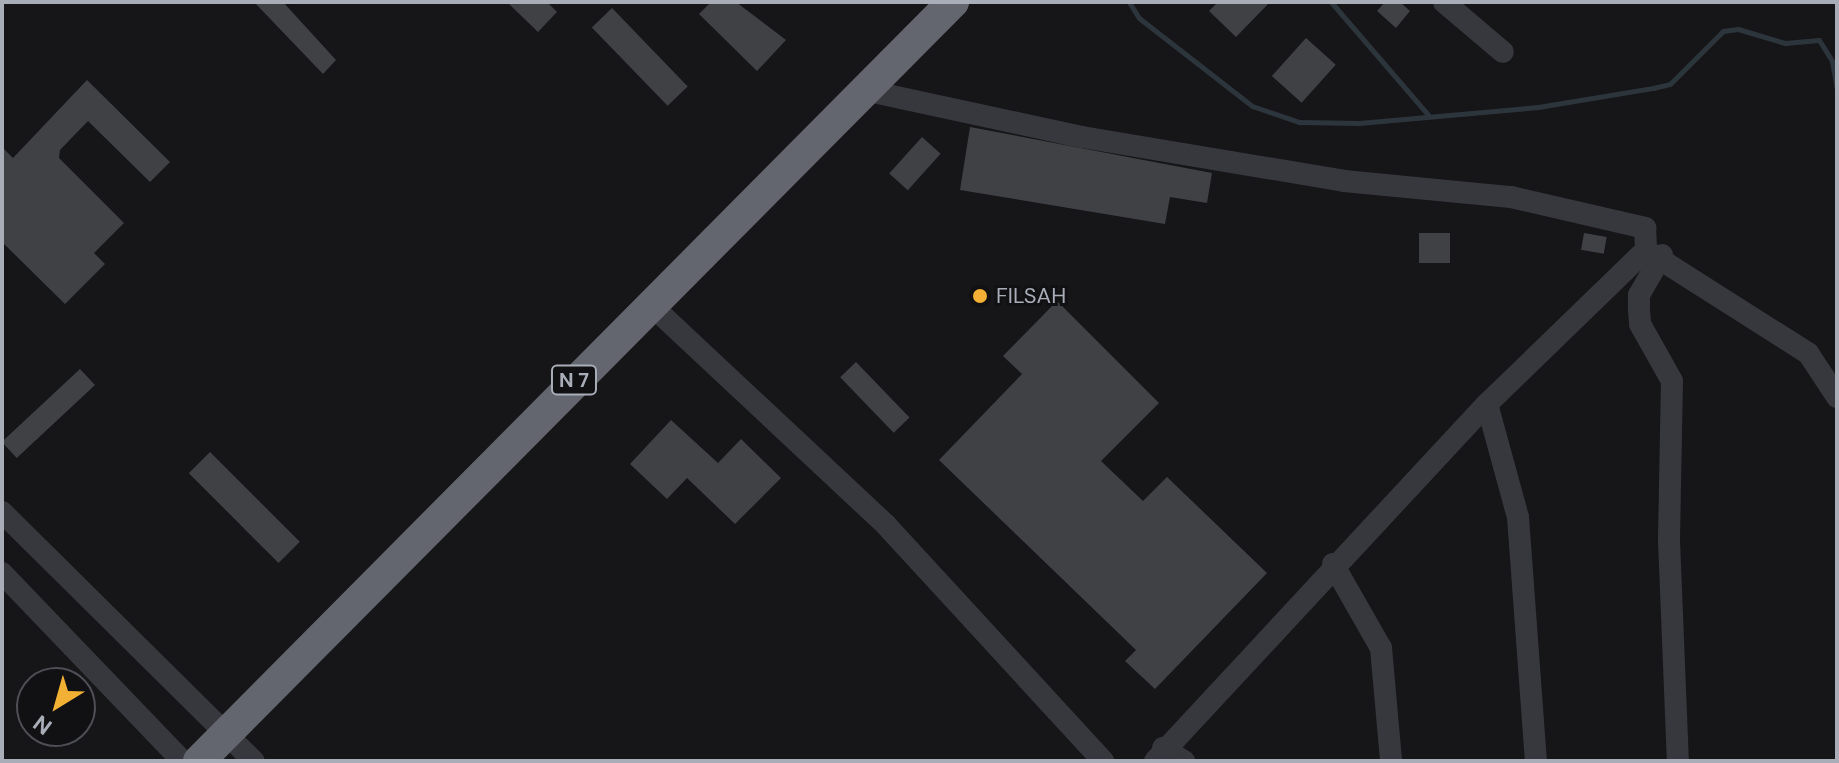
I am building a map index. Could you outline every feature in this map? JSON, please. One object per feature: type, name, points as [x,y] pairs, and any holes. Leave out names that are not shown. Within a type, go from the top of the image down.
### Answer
[{"type":"highway","name":"N 7","points":[[199,761],[953,2]]},
{"type":"street","points":[[1444,2],[1503,52]]},
{"type":"street","points":[[864,90],[1082,137],[1344,181],[1511,197],[1645,228],[1654,253],[1808,353],[1837,397]]},
{"type":"street","points":[[1184,761],[1159,754],[1333,564],[1487,404],[1654,253]]},
{"type":"street","points":[[1654,253],[1639,295],[1639,309],[1640,324],[1672,381],[1669,540],[1678,761]]},
{"type":"street","points":[[651,305],[886,525],[1103,761]]},
{"type":"street","points":[[1487,404],[1518,517],[1536,761]]},
{"type":"street","points":[[2,512],[254,761]]},
{"type":"street","points":[[1333,564],[1381,648],[1391,761]]},
{"type":"street","points":[[2,573],[182,761]]},
{"type":"building","points":[[254,2],[283,2],[336,60],[323,74]]},
{"type":"building","points":[[507,2],[547,2],[557,12],[538,32]]},
{"type":"building","points":[[711,2],[736,2],[786,40],[757,71],[699,14]]},
{"type":"building","points":[[1218,2],[1270,2],[1236,37],[1209,11]]},
{"type":"building","points":[[1385,2],[1400,2],[1410,11],[1396,28],[1377,11]]},
{"type":"building","points":[[612,8],[688,86],[668,106],[592,27]]},
{"type":"building","points":[[1306,38],[1336,65],[1302,103],[1272,76]]},
{"type":"building","points":[[87,80],[170,162],[150,182],[88,121],[60,150],[59,158],[124,223],[94,253],[105,264],[65,304],[2,242],[2,147],[13,158]]},
{"type":"building","points":[[970,127],[1212,173],[1207,203],[1170,197],[1165,224],[960,190]]},
{"type":"building","points":[[922,137],[941,154],[908,190],[889,173]]},
{"type":"building","points":[[1419,233],[1450,233],[1450,263],[1419,263]]},
{"type":"building","points":[[1584,233],[1607,237],[1604,254],[1581,250]]},
{"type":"building","points":[[1057,301],[1159,403],[1101,461],[1143,501],[1167,477],[1267,573],[1155,689],[1125,661],[1136,650],[939,460],[1022,374],[1003,356]]},
{"type":"building","points":[[856,362],[909,417],[894,433],[840,377]]},
{"type":"building","points":[[80,369],[95,385],[17,458],[2,442]]},
{"type":"building","points":[[671,420],[718,463],[741,439],[781,478],[735,524],[687,478],[667,499],[630,464]]},
{"type":"building","points":[[210,452],[300,542],[279,563],[189,473]]},
{"type":"waterway","points":[[1129,2],[1139,18],[1252,106],[1299,122],[1359,123],[1538,107],[1653,88],[1670,84],[1723,31],[1738,29],[1785,43],[1819,40],[1832,61],[1837,90]]},
{"type":"waterway","points":[[1331,2],[1429,116]]},
{"type":"place","name":"FILSAH","points":[[980,296]]}]
